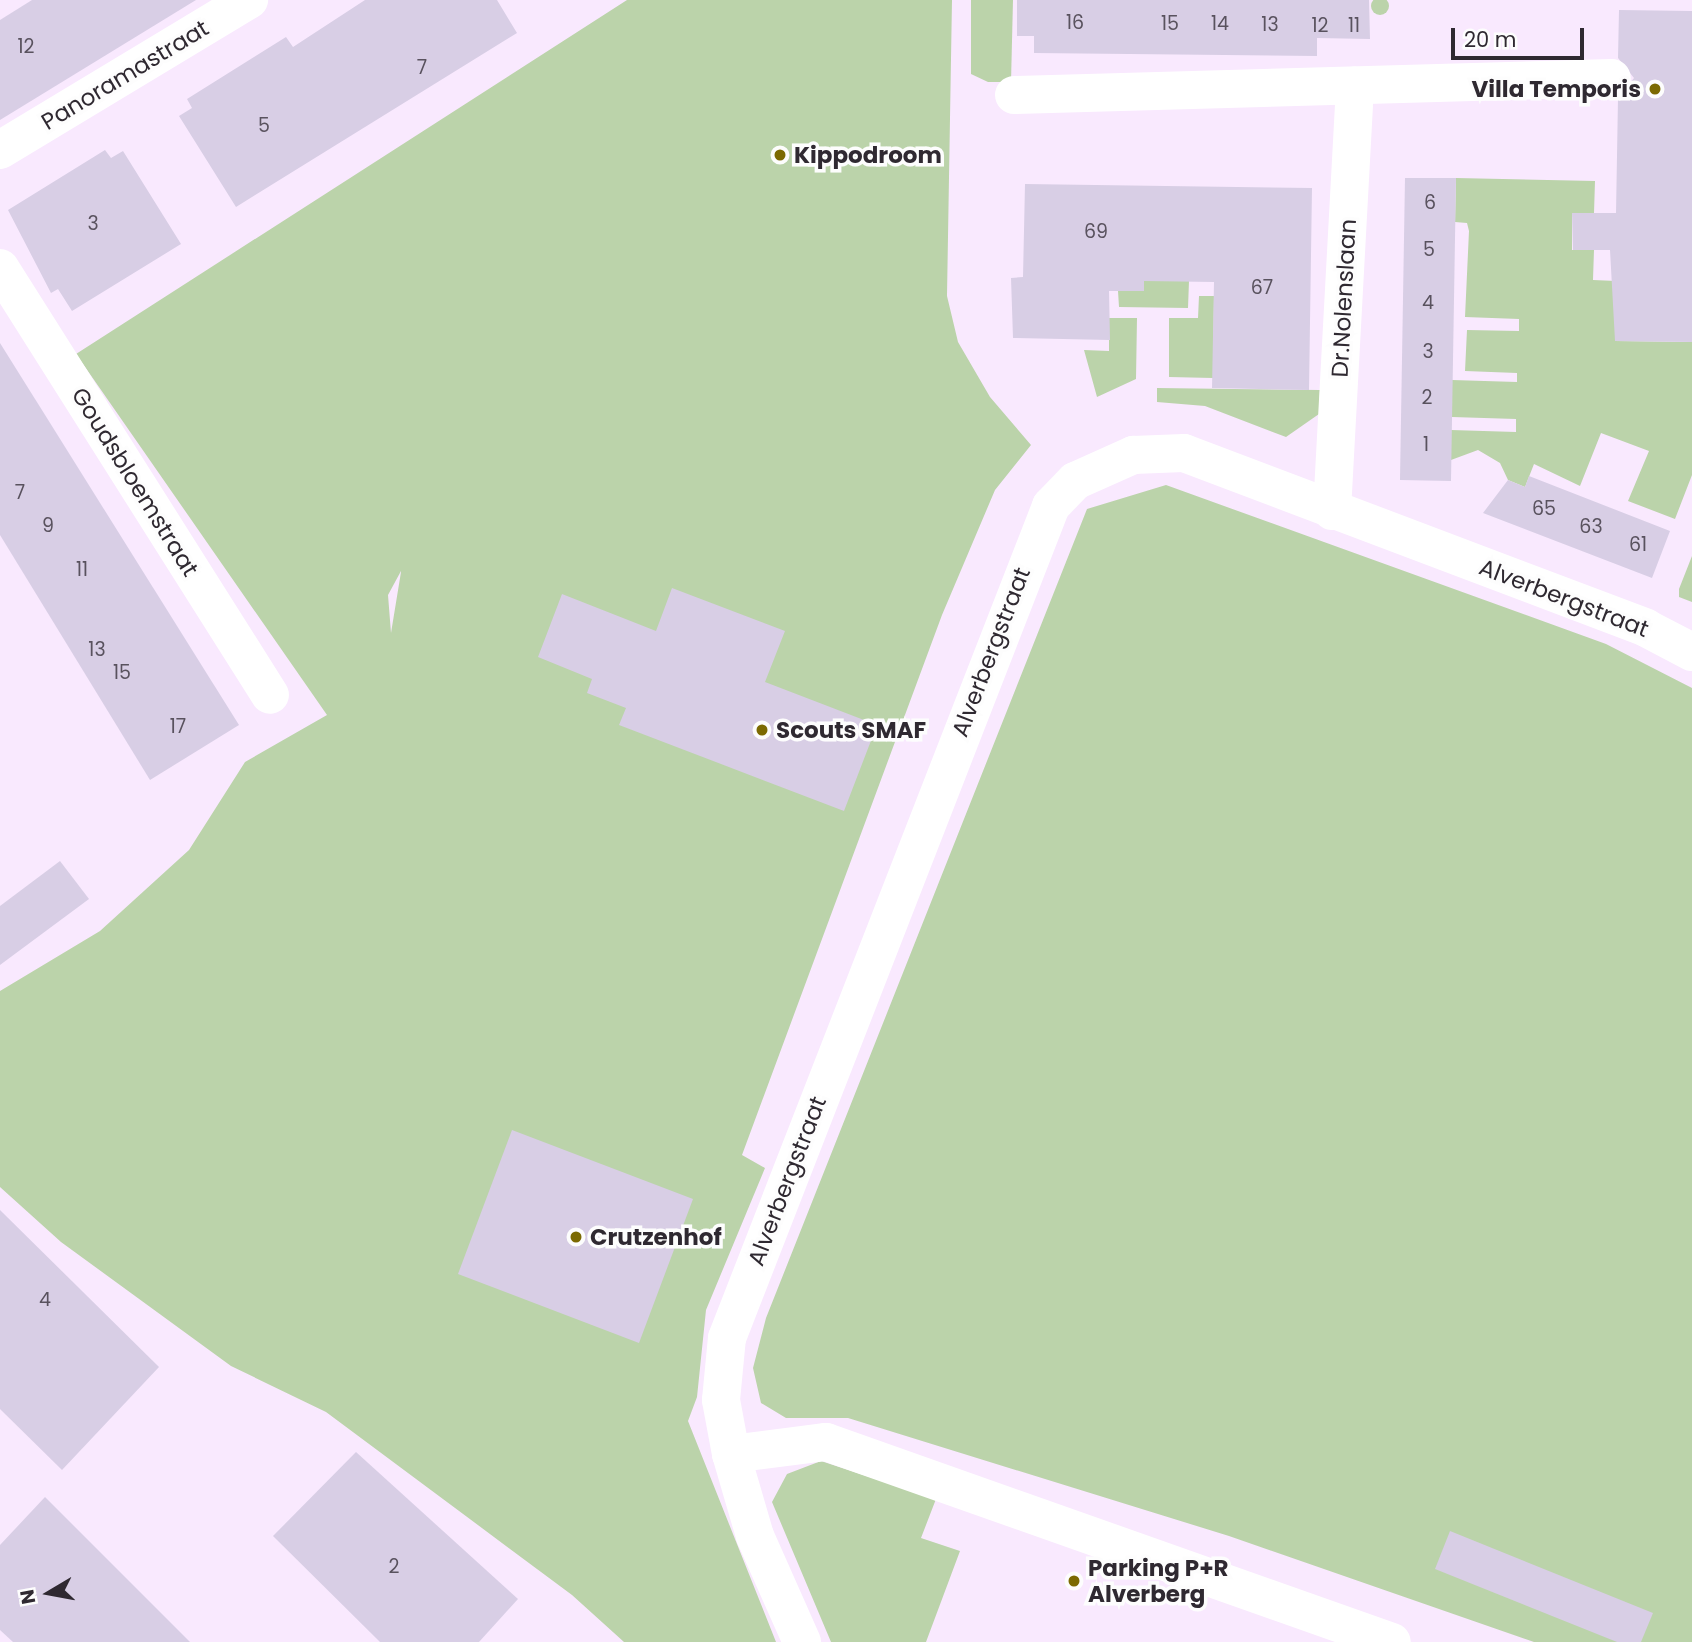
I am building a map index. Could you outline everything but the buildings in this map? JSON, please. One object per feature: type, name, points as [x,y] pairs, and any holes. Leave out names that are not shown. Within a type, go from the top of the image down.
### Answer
[{"type":"street","name":"Panoramastraat","points":[[0,150],[250,0]]},
{"type":"street","points":[[1014,95],[1612,78]]},
{"type":"street","name":"Dr.Nolenslaan","points":[[1332,511],[1355,86]]},
{"type":"street","name":"Goudsbloemstraat","points":[[0,268],[270,695]]},
{"type":"street","name":"Alverbergstraat","points":[[802,1642],[755,1536],[731,1454],[721,1400],[727,1338],[1051,506],[1075,481],[1133,455],[1184,453],[1646,628],[1692,652]]},
{"type":"street","points":[[731,1454],[826,1442],[1392,1642]]},
{"type":"green space","points":[[1376,-3],[1384,-3],[1389,6],[1387,13],[1376,15],[1371,10],[1371,2]]},
{"type":"green space","points":[[627,0],[952,0],[947,296],[958,342],[990,397],[1031,445],[995,490],[942,615],[742,1155],[765,1168],[706,1310],[697,1397],[688,1421],[776,1642],[624,1642],[572,1595],[326,1412],[231,1366],[61,1242],[0,1187],[0,991],[100,931],[189,850],[245,762],[327,715],[76,354]],"holes":[[[401,571],[391,633],[388,595]]]},
{"type":"green space","points":[[971,0],[1013,0],[1011,82],[988,82],[971,74]]},
{"type":"green space","points":[[1456,178],[1595,181],[1594,213],[1572,214],[1572,250],[1594,250],[1593,280],[1616,281],[1615,341],[1692,342],[1692,475],[1675,519],[1628,501],[1649,451],[1601,433],[1580,486],[1534,464],[1525,487],[1508,480],[1500,463],[1478,450],[1451,460],[1451,430],[1516,432],[1516,419],[1452,417],[1452,380],[1517,382],[1517,373],[1465,371],[1467,330],[1519,331],[1519,319],[1465,317],[1469,231],[1467,223],[1455,222]]},
{"type":"green space","points":[[1144,281],[1189,281],[1188,308],[1119,307],[1118,291],[1144,291]]},
{"type":"green space","points":[[1199,296],[1214,296],[1213,378],[1169,377],[1169,318],[1198,318]]},
{"type":"green space","points":[[1109,318],[1137,318],[1136,379],[1097,397],[1084,350],[1109,351]]},
{"type":"green space","points":[[1157,388],[1320,390],[1319,414],[1286,437],[1205,406],[1157,402]]},
{"type":"green space","points":[[1166,485],[1606,644],[1692,688],[1692,1642],[1534,1642],[1229,1536],[848,1418],[786,1418],[761,1403],[753,1368],[766,1318],[1087,509]]},
{"type":"green space","points":[[1692,556],[1692,602],[1679,597],[1679,589]]},
{"type":"green space","points":[[821,1461],[936,1499],[921,1538],[960,1551],[926,1642],[831,1642],[772,1502],[787,1474]]},
{"type":"place","name":"Villa Temporis","points":[[1655,89]]},
{"type":"place","name":"Kippodroom","points":[[780,155]]},
{"type":"place","name":"Scouts SMAF","points":[[762,730]]},
{"type":"place","name":"Crutzenhof","points":[[576,1237]]},
{"type":"place","name":"Parking P+R Alverberg","points":[[1074,1581]]}]
